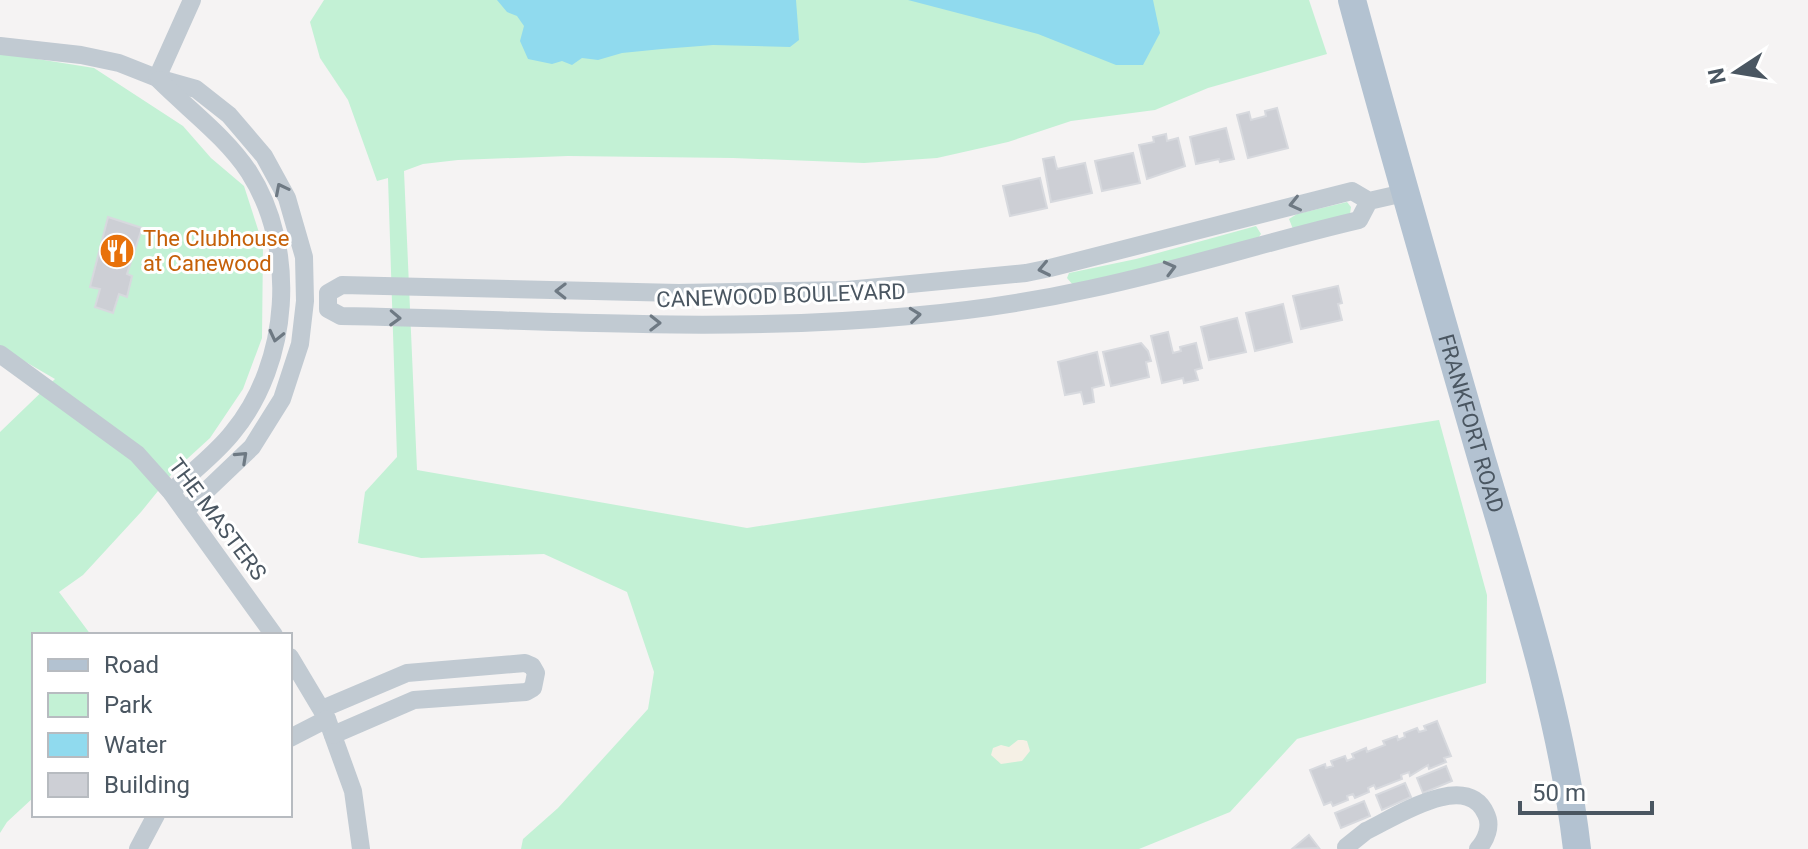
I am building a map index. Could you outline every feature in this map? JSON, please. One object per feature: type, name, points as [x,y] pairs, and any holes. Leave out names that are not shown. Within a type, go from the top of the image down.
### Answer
[{"type":"main road","name":"FRANKFORT ROAD","points":[[1352,0],[1551,708],[1572,803],[1577,849]]},
{"type":"street","points":[[157,78],[192,0]]},
{"type":"street","points":[[0,46],[81,55],[119,63],[196,89],[229,115],[264,156],[287,198],[304,257],[305,301],[300,344],[282,399],[252,447],[185,511]]},
{"type":"street","points":[[157,78],[209,126],[249,172],[269,214],[280,260],[282,301],[276,338],[260,389],[234,432],[171,492]]},
{"type":"street","name":"CANEWOOD BOULEVARD","points":[[1369,201],[1359,220],[1091,289],[968,309],[852,321],[683,324],[341,316],[328,309],[326,301],[333,289],[342,285],[679,293],[847,290],[911,285],[1026,273],[1352,191],[1369,201],[1404,193]]},
{"type":"street","points":[[453,320],[454,289]]},
{"type":"street","name":"CANEWOOD BOULEVARD","points":[[282,301],[326,301]]},
{"type":"street","name":"THE MASTERS","points":[[0,354],[137,454],[171,492],[273,633]]},
{"type":"street","points":[[292,660],[327,721],[353,791],[361,849]]},
{"type":"street","points":[[292,737],[327,721],[407,673],[525,663],[532,666],[536,673],[533,688],[526,692],[414,700],[327,721]]},
{"type":"street","points":[[1346,848],[1355,837],[1437,797],[1465,795],[1486,812],[1489,824],[1486,837],[1478,849]]},
{"type":"street","points":[[138,849],[155,817]]},
{"type":"green space","points":[[324,0],[1309,0],[1327,54],[1208,88],[1155,110],[1071,121],[1008,142],[937,158],[864,163],[568,156],[458,160],[423,164],[404,171],[417,470],[747,528],[1439,420],[1487,595],[1486,683],[1297,739],[1230,812],[1139,849],[521,849],[523,839],[558,808],[648,709],[654,672],[627,592],[544,554],[421,558],[358,543],[365,492],[397,457],[388,178],[377,181],[348,100],[320,58],[310,22]]},
{"type":"green space","points":[[0,53],[94,68],[183,126],[211,158],[244,186],[263,245],[262,338],[243,389],[210,438],[175,470],[83,575],[59,592],[90,633],[32,633],[32,799],[7,822],[0,833],[0,432],[55,379],[0,347]]},
{"type":"green space","points":[[1347,202],[1351,207],[1350,214],[1293,229],[1289,219],[1297,214]]},
{"type":"green space","points":[[1256,226],[1261,234],[1258,238],[1237,245],[1073,285],[1067,278],[1069,273],[1136,259]]},
{"type":"sand","points":[[1018,740],[1027,741],[1030,751],[1022,761],[1001,764],[991,755],[993,748],[1001,745],[1009,747]]},
{"type":"water","points":[[497,0],[796,0],[799,40],[790,47],[713,45],[622,53],[598,60],[582,58],[572,65],[562,61],[552,64],[528,59],[520,41],[524,26]]},
{"type":"water","points":[[908,0],[1153,0],[1160,33],[1143,65],[1116,65],[1038,34]]},
{"type":"building","points":[[1277,108],[1288,148],[1248,158],[1237,115],[1249,112],[1251,120],[1266,116],[1265,111]]},
{"type":"building","points":[[1226,128],[1234,159],[1196,164],[1190,137]]},
{"type":"building","points":[[1166,134],[1167,141],[1178,138],[1185,166],[1147,179],[1139,145],[1154,142],[1153,137]]},
{"type":"building","points":[[1133,153],[1140,183],[1102,191],[1095,161]]},
{"type":"building","points":[[1054,157],[1057,169],[1085,163],[1092,193],[1051,202],[1043,159]]},
{"type":"building","points":[[1040,178],[1047,208],[1010,216],[1003,186]]},
{"type":"building","name":"The Clubhouse at Canewood","points":[[108,217],[142,228],[127,274],[132,276],[127,297],[119,294],[113,313],[95,307],[100,289],[90,287]]},
{"type":"building","points":[[1338,286],[1342,320],[1301,329],[1293,296]]},
{"type":"building","points":[[1283,304],[1292,342],[1255,351],[1246,313]]},
{"type":"building","points":[[1237,318],[1246,352],[1209,360],[1201,327]]},
{"type":"building","points":[[1168,332],[1173,353],[1181,351],[1180,347],[1196,343],[1202,368],[1195,370],[1198,380],[1184,383],[1183,378],[1162,383],[1151,336]]},
{"type":"building","points":[[1141,343],[1151,361],[1146,362],[1149,377],[1111,386],[1103,352]]},
{"type":"building","points":[[1097,352],[1104,385],[1092,388],[1094,402],[1084,404],[1081,392],[1065,395],[1058,362]]},
{"type":"building","points":[[1437,721],[1451,756],[1444,758],[1446,762],[1429,769],[1428,765],[1410,776],[1409,772],[1401,775],[1402,779],[1376,789],[1374,785],[1368,788],[1369,792],[1355,798],[1353,794],[1347,796],[1348,800],[1333,806],[1331,802],[1324,805],[1310,770],[1325,764],[1326,768],[1333,766],[1331,761],[1345,756],[1347,761],[1354,758],[1352,754],[1385,745],[1383,741],[1397,736],[1398,740],[1405,737],[1404,733],[1417,728],[1419,732],[1426,730],[1424,726]]},
{"type":"building","points":[[1446,766],[1452,781],[1423,793],[1417,778]]},
{"type":"building","points":[[1405,783],[1411,797],[1382,810],[1376,795]]},
{"type":"building","points":[[1364,801],[1370,816],[1341,828],[1335,813]]},
{"type":"building","points":[[1309,835],[1319,848],[1292,849]]},
{"type":"place","name":"The Clubhouse at Canewood","points":[[117,251]]}]
